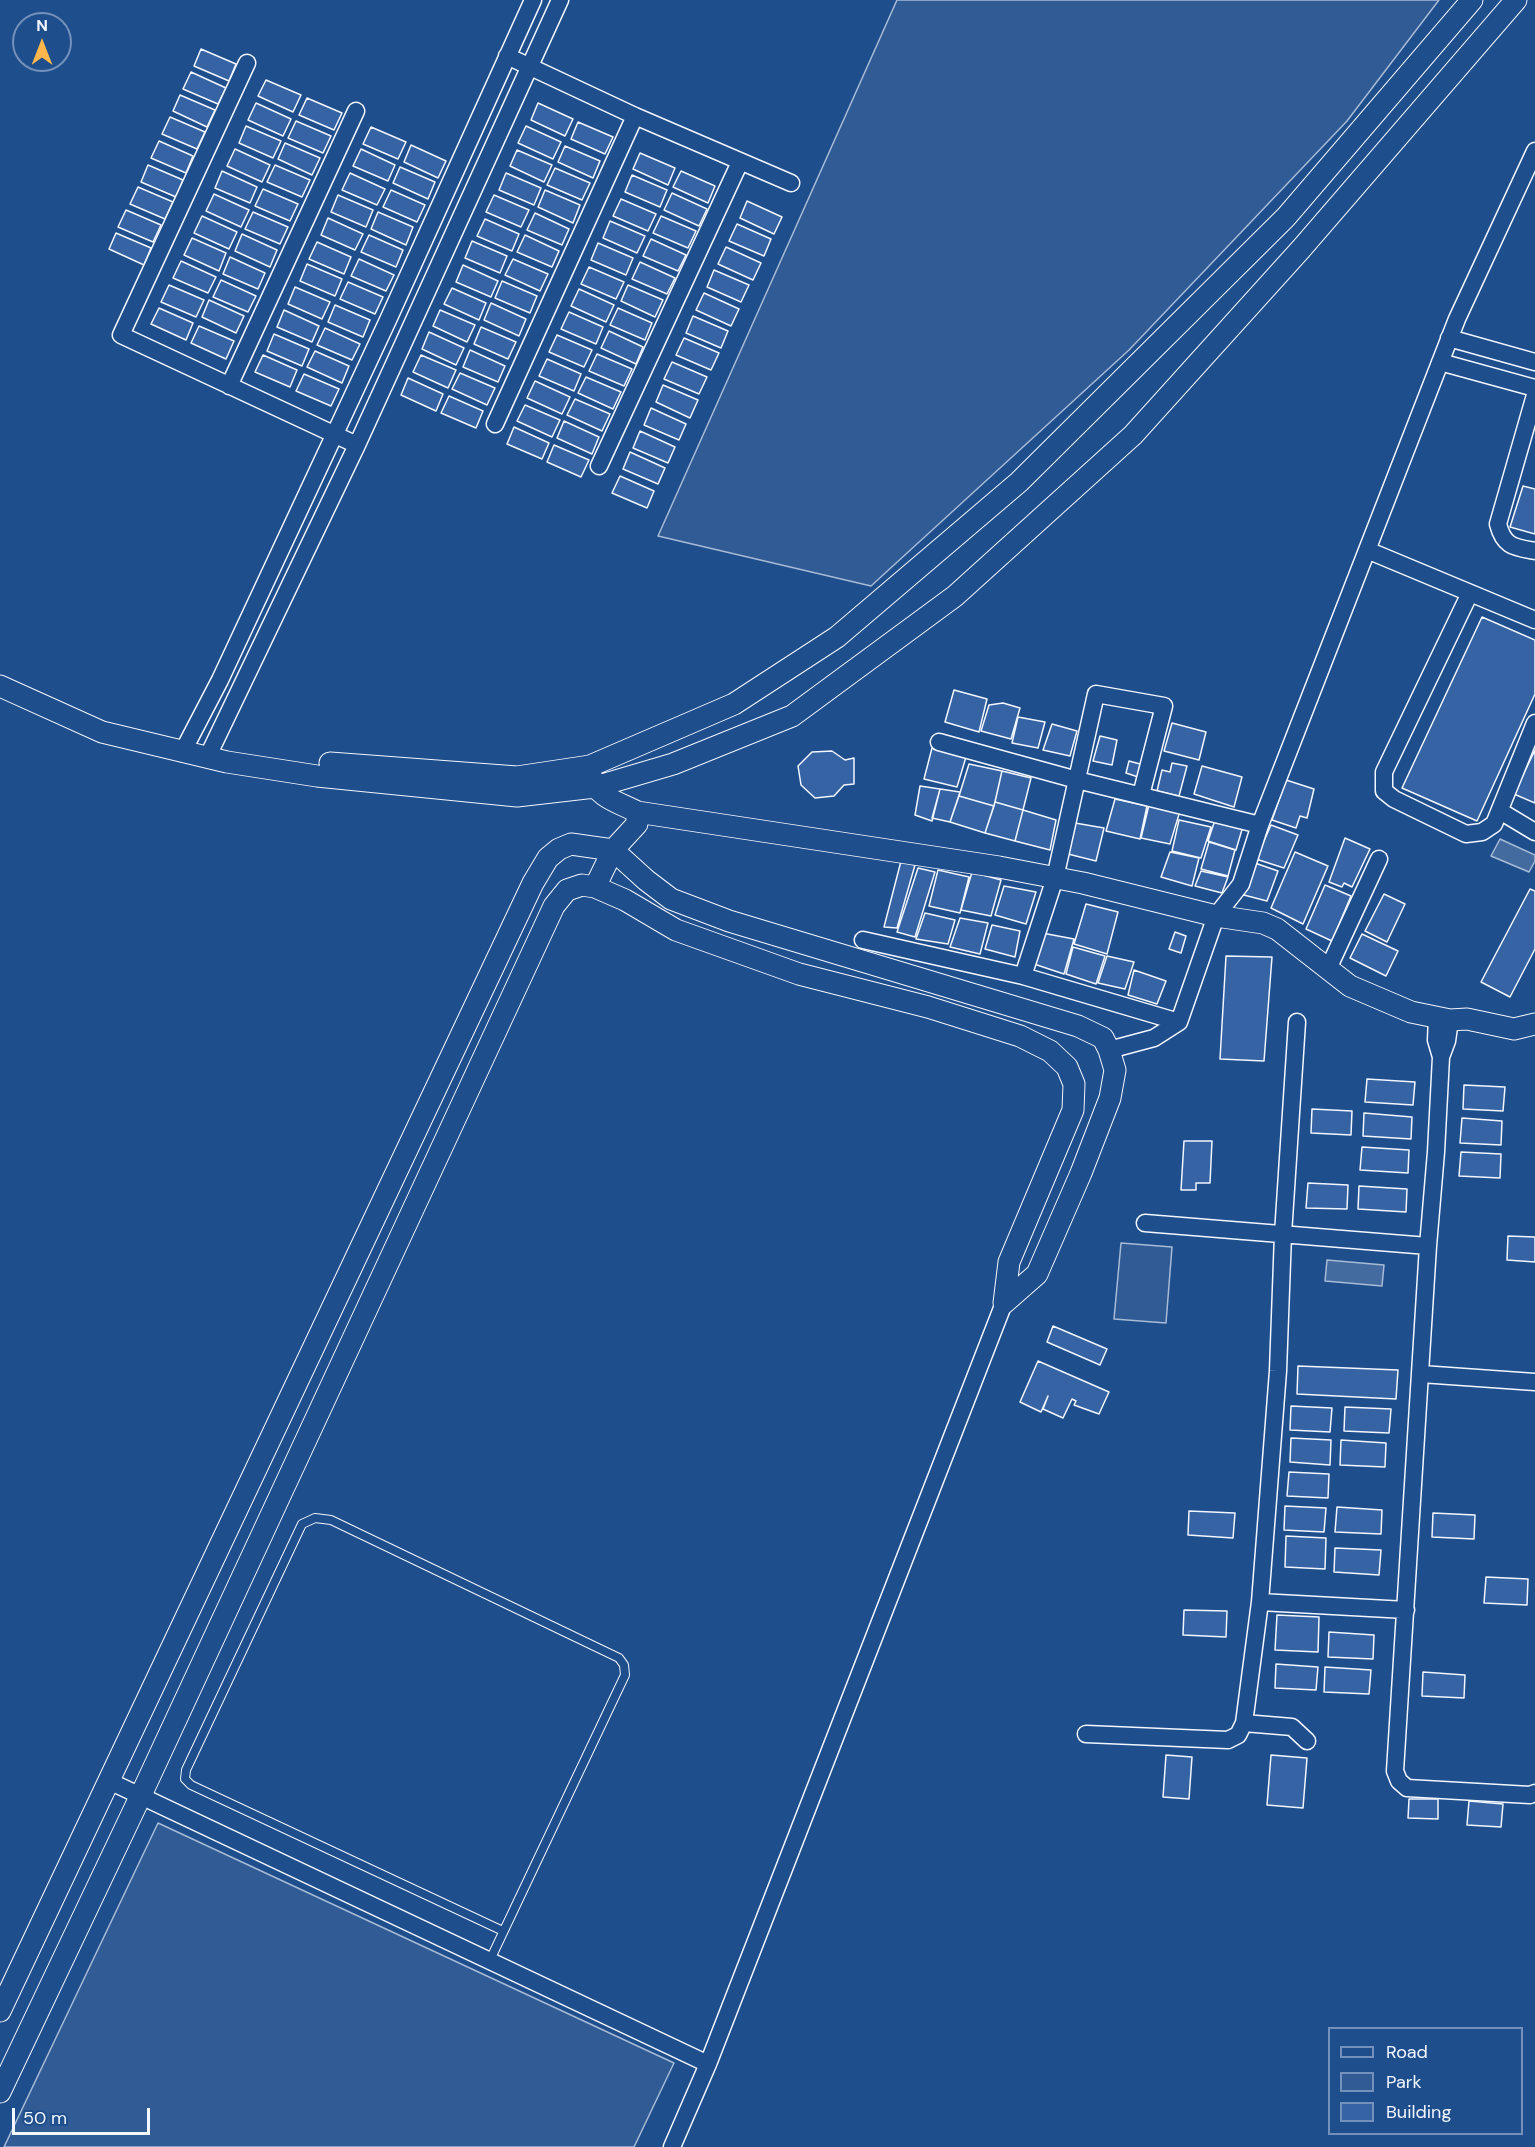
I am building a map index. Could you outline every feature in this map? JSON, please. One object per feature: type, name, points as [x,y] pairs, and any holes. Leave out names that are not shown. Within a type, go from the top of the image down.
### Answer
[{"type":"street","points":[[185,747],[225,669],[388,320],[533,0]]},
{"type":"street","points":[[210,752],[357,445],[560,0]]},
{"type":"street","points":[[210,752],[518,777],[590,766],[734,704],[837,637],[1019,482],[1286,217],[1472,0]]},
{"type":"street","points":[[0,686],[102,732],[210,752],[317,776],[518,796],[595,787],[673,764],[792,716],[955,596],[1133,435],[1301,249],[1516,0]]},
{"type":"street","points":[[507,56],[635,116],[791,183]]},
{"type":"street","points":[[247,63],[121,334],[122,337],[357,445]]},
{"type":"street","points":[[229,386],[356,111]]},
{"type":"street","points":[[495,424],[635,116]]},
{"type":"street","points":[[1109,1050],[1154,1038],[1179,1022],[1216,916],[1241,884],[1260,825],[1449,338],[1535,151]]},
{"type":"street","points":[[599,466],[740,162]]},
{"type":"street","points":[[1449,338],[1535,362]]},
{"type":"street","points":[[1440,362],[1535,388]]},
{"type":"street","points":[[1535,394],[1498,524],[1501,533],[1510,545],[1535,551]]},
{"type":"street","points":[[1367,550],[1535,620]]},
{"type":"street","points":[[1470,593],[1384,772],[1384,791],[1466,834],[1482,832],[1494,824],[1535,723]]},
{"type":"street","points":[[0,671],[107,718],[185,747]]},
{"type":"street","points":[[1023,976],[1055,878],[1096,694],[1164,706],[1141,795]]},
{"type":"street","points":[[939,742],[1077,780],[1260,825]]},
{"type":"street","points":[[590,766],[595,787],[600,794],[638,812],[999,867],[1216,916],[1263,922],[1277,929],[1350,986],[1411,1012],[1443,1019],[1467,1019],[1514,1029],[1535,1024]]},
{"type":"street","points":[[1500,811],[1535,832]]},
{"type":"street","points":[[595,887],[612,850],[637,824],[638,812]]},
{"type":"street","points":[[0,2011],[533,884],[548,858],[565,846],[571,844],[612,850],[671,899],[729,921],[1078,1026],[1103,1038],[1115,1070],[1110,1098],[1082,1173],[1037,1274],[1004,1303]]},
{"type":"street","points":[[1328,969],[1379,859]]},
{"type":"street","points":[[0,2092],[141,1795],[554,906],[567,890],[582,885],[595,887],[625,900],[676,930],[799,974],[928,1007],[1020,1036],[1050,1051],[1067,1067],[1074,1084],[1073,1110],[1009,1262],[1004,1303],[708,2064],[672,2147]]},
{"type":"street","points":[[863,940],[1023,976],[1179,1022]]},
{"type":"street","points":[[1443,1019],[1436,1040],[1441,1057],[1436,1152],[1395,1771],[1398,1781],[1407,1788],[1530,1795],[1535,1793]]},
{"type":"street","points":[[1086,1734],[1228,1740],[1238,1735],[1244,1723],[1260,1602],[1278,1371],[1283,1234],[1297,1023]]},
{"type":"street","points":[[1145,1223],[1428,1246]]},
{"type":"street","points":[[1420,1374],[1535,1382]]},
{"type":"street","points":[[1260,1602],[1406,1610]]},
{"type":"street","points":[[1244,1723],[1270,1723],[1292,1727],[1307,1741]]},
{"type":"street","points":[[109,1781],[708,2064]]},
{"type":"lane","points":[[490,1960],[625,1675],[624,1665],[619,1658],[331,1520],[315,1518],[302,1524],[186,1770],[185,1779],[191,1785],[502,1931]]},
{"type":"green space","points":[[897,0],[1439,0],[1347,121],[1129,350],[871,586],[658,536]]},
{"type":"green space","points":[[1121,1243],[1172,1247],[1166,1323],[1114,1319]]},
{"type":"green space","points":[[158,1823],[674,2063],[634,2147],[4,2147]]},
{"type":"shaded area","points":[[1500,839],[1535,855],[1535,861],[1529,872],[1491,856]]},
{"type":"shaded area","points":[[1327,1260],[1384,1265],[1382,1286],[1325,1281]]},
{"type":"building","points":[[201,49],[236,64],[229,81],[194,66]]},
{"type":"building","points":[[191,72],[226,88],[218,104],[183,89]]},
{"type":"building","points":[[266,80],[301,95],[293,112],[258,96]]},
{"type":"building","points":[[180,95],[215,110],[207,127],[173,111]]},
{"type":"building","points":[[307,98],[342,113],[334,130],[299,115]]},
{"type":"building","points":[[256,103],[291,119],[283,136],[248,120]]},
{"type":"building","points":[[538,103],[573,119],[565,136],[531,120]]},
{"type":"building","points":[[170,117],[205,132],[197,149],[162,134]]},
{"type":"building","points":[[296,121],[331,136],[323,153],[288,138]]},
{"type":"building","points":[[578,122],[613,137],[605,154],[571,139]]},
{"type":"building","points":[[246,126],[281,141],[273,158],[239,143]]},
{"type":"building","points":[[526,126],[561,142],[553,159],[518,143]]},
{"type":"building","points":[[371,127],[406,142],[398,159],[363,144]]},
{"type":"building","points":[[159,141],[193,156],[186,173],[151,158]]},
{"type":"building","points":[[285,143],[320,158],[312,175],[278,159]]},
{"type":"building","points":[[411,145],[446,161],[438,178],[404,162]]},
{"type":"building","points":[[565,146],[600,161],[593,178],[558,162]]},
{"type":"building","points":[[235,149],[270,165],[262,182],[227,166]]},
{"type":"building","points":[[361,149],[395,165],[388,181],[353,166]]},
{"type":"building","points":[[517,150],[552,165],[544,182],[510,166]]},
{"type":"building","points":[[640,153],[675,168],[668,185],[633,169]]},
{"type":"building","points":[[148,165],[183,180],[176,197],[141,182]]},
{"type":"building","points":[[275,165],[310,180],[302,197],[267,182]]},
{"type":"building","points":[[400,167],[435,182],[428,199],[393,183]]},
{"type":"building","points":[[555,168],[590,183],[582,200],[547,185]]},
{"type":"building","points":[[222,171],[257,187],[250,203],[215,188]]},
{"type":"building","points":[[681,171],[715,186],[708,203],[673,187]]},
{"type":"building","points":[[350,173],[385,189],[377,205],[342,190]]},
{"type":"building","points":[[506,173],[541,188],[534,205],[499,190]]},
{"type":"building","points":[[632,175],[667,190],[660,207],[625,192]]},
{"type":"building","points":[[138,187],[173,202],[165,219],[130,204]]},
{"type":"building","points":[[263,189],[298,204],[290,221],[255,206]]},
{"type":"building","points":[[391,190],[425,205],[417,222],[383,207]]},
{"type":"building","points":[[545,190],[580,205],[573,223],[538,207]]},
{"type":"building","points":[[672,193],[707,209],[699,226],[664,210]]},
{"type":"building","points":[[214,194],[249,210],[241,227],[206,211]]},
{"type":"building","points":[[338,195],[373,210],[366,227],[331,212]]},
{"type":"building","points":[[494,195],[529,210],[521,227],[486,212]]},
{"type":"building","points":[[621,199],[656,214],[648,231],[613,216]]},
{"type":"building","points":[[747,201],[782,217],[774,234],[740,218]]},
{"type":"building","points":[[126,210],[161,225],[153,242],[118,227]]},
{"type":"building","points":[[253,212],[288,227],[280,244],[245,229]]},
{"type":"building","points":[[378,212],[413,227],[406,245],[371,229]]},
{"type":"building","points":[[535,213],[569,229],[562,245],[527,230]]},
{"type":"building","points":[[202,216],[237,232],[229,249],[194,233]]},
{"type":"building","points":[[661,216],[696,231],[688,248],[653,233]]},
{"type":"building","points":[[328,218],[363,234],[355,250],[321,235]]},
{"type":"building","points":[[485,219],[519,234],[512,251],[477,236]]},
{"type":"building","points":[[610,221],[645,236],[637,253],[603,238]]},
{"type":"building","points":[[737,224],[771,239],[764,256],[729,241]]},
{"type":"building","points":[[116,233],[151,248],[144,265],[109,249]]},
{"type":"building","points":[[242,234],[277,250],[270,267],[235,251]]},
{"type":"building","points":[[369,235],[403,250],[396,267],[361,252]]},
{"type":"building","points":[[525,235],[559,251],[552,267],[517,252]]},
{"type":"building","points":[[192,238],[226,253],[219,271],[184,255]]},
{"type":"building","points":[[651,239],[686,255],[678,271],[643,256]]},
{"type":"building","points":[[472,241],[507,256],[500,273],[465,258]]},
{"type":"building","points":[[317,242],[351,257],[344,274],[309,259]]},
{"type":"building","points":[[598,243],[633,258],[626,275],[591,260]]},
{"type":"building","points":[[726,247],[761,263],[753,280],[718,264]]},
{"type":"building","points":[[230,257],[265,273],[258,289],[223,274]]},
{"type":"building","points":[[359,259],[394,275],[386,291],[351,276]]},
{"type":"building","points":[[513,259],[548,274],[540,291],[505,275]]},
{"type":"building","points":[[181,261],[216,277],[208,293],[173,278]]},
{"type":"building","points":[[640,262],[675,278],[667,294],[632,279]]},
{"type":"building","points":[[307,264],[342,279],[335,296],[300,281]]},
{"type":"building","points":[[463,265],[498,281],[491,297],[456,282]]},
{"type":"building","points":[[589,267],[624,282],[616,299],[581,284]]},
{"type":"building","points":[[714,270],[749,285],[741,302],[707,287]]},
{"type":"building","points":[[221,280],[256,296],[248,312],[213,297]]},
{"type":"building","points":[[502,281],[537,296],[530,313],[495,298]]},
{"type":"building","points":[[348,282],[383,297],[375,314],[340,299]]},
{"type":"building","points":[[169,285],[204,300],[196,317],[161,302]]},
{"type":"building","points":[[628,285],[663,300],[655,317],[621,301]]},
{"type":"building","points":[[295,287],[330,302],[322,319],[288,304]]},
{"type":"building","points":[[452,288],[486,303],[479,320],[444,304]]},
{"type":"building","points":[[579,289],[614,305],[606,322],[571,306]]},
{"type":"building","points":[[704,293],[739,309],[731,326],[696,310]]},
{"type":"building","points":[[209,300],[244,316],[236,333],[202,317]]},
{"type":"building","points":[[491,303],[526,319],[519,336],[484,320]]},
{"type":"building","points":[[335,305],[370,320],[363,337],[328,322]]},
{"type":"building","points":[[159,308],[193,323],[186,340],[151,324]]},
{"type":"building","points":[[618,308],[652,323],[645,340],[610,325]]},
{"type":"building","points":[[284,310],[319,326],[312,342],[277,327]]},
{"type":"building","points":[[440,310],[475,325],[467,342],[433,326]]},
{"type":"building","points":[[569,312],[603,327],[596,344],[561,329]]},
{"type":"building","points":[[693,316],[728,331],[721,348],[686,333]]},
{"type":"building","points":[[199,326],[234,341],[226,359],[191,343]]},
{"type":"building","points":[[481,327],[516,342],[508,359],[474,344]]},
{"type":"building","points":[[325,328],[360,344],[352,360],[317,345]]},
{"type":"building","points":[[609,331],[643,347],[636,364],[601,348]]},
{"type":"building","points":[[429,332],[464,348],[456,365],[422,349]]},
{"type":"building","points":[[274,334],[309,349],[302,366],[267,351]]},
{"type":"building","points":[[557,335],[592,350],[584,367],[549,352]]},
{"type":"building","points":[[684,338],[719,353],[711,370],[676,355]]},
{"type":"building","points":[[470,350],[505,366],[498,382],[463,367]]},
{"type":"building","points":[[315,351],[349,366],[342,383],[307,367]]},
{"type":"building","points":[[597,354],[632,369],[624,386],[589,371]]},
{"type":"building","points":[[263,355],[297,370],[290,387],[255,372]]},
{"type":"building","points":[[421,355],[456,370],[448,388],[413,372]]},
{"type":"building","points":[[547,359],[581,374],[574,391],[539,376]]},
{"type":"building","points":[[672,362],[707,377],[699,394],[664,379]]},
{"type":"building","points":[[460,373],[495,388],[487,405],[452,389]]},
{"type":"building","points":[[304,374],[339,389],[331,406],[296,391]]},
{"type":"building","points":[[586,377],[621,392],[613,409],[578,393]]},
{"type":"building","points":[[408,378],[443,394],[436,411],[401,395]]},
{"type":"building","points":[[535,381],[570,397],[562,414],[527,398]]},
{"type":"building","points":[[663,385],[698,400],[690,418],[656,402]]},
{"type":"building","points":[[449,396],[483,411],[476,428],[441,413]]},
{"type":"building","points":[[575,399],[610,414],[602,431],[567,415]]},
{"type":"building","points":[[525,405],[560,420],[552,437],[517,421]]},
{"type":"building","points":[[651,408],[686,424],[679,440],[644,425]]},
{"type":"building","points":[[564,421],[599,437],[592,454],[557,438]]},
{"type":"building","points":[[514,427],[549,443],[542,459],[507,444]]},
{"type":"building","points":[[640,431],[675,447],[668,463],[633,448]]},
{"type":"building","points":[[554,445],[589,460],[581,477],[547,462]]},
{"type":"building","points":[[630,452],[665,468],[658,484],[623,469]]},
{"type":"building","points":[[620,476],[654,491],[647,508],[612,493]]},
{"type":"building","points":[[1523,486],[1535,489],[1535,534],[1510,527]]},
{"type":"building","points":[[1482,617],[1535,640],[1535,694],[1477,821],[1402,788]]},
{"type":"building","points":[[954,690],[987,699],[979,732],[945,722]]},
{"type":"building","points":[[1003,703],[1020,708],[1011,739],[981,731],[989,705]]},
{"type":"building","points":[[1018,717],[1045,722],[1038,748],[1012,743]]},
{"type":"building","points":[[1172,723],[1206,732],[1199,760],[1164,751]]},
{"type":"building","points":[[1052,724],[1077,731],[1070,756],[1043,750]]},
{"type":"building","points":[[1100,736],[1117,740],[1112,765],[1093,761]]},
{"type":"building","points":[[932,748],[966,757],[957,787],[924,779]]},
{"type":"building","points":[[1535,750],[1535,803],[1514,794]]},
{"type":"building","points":[[832,751],[845,760],[854,758],[854,784],[844,785],[834,796],[815,798],[801,785],[798,766],[812,752]]},
{"type":"building","points":[[1129,761],[1140,764],[1138,777],[1126,773]]},
{"type":"building","points":[[1172,763],[1187,766],[1179,796],[1157,791],[1162,770],[1170,772]]},
{"type":"building","points":[[969,764],[1002,771],[994,806],[959,796]]},
{"type":"building","points":[[1202,766],[1242,777],[1234,807],[1194,794]]},
{"type":"building","points":[[1002,771],[1031,778],[1023,810],[995,802]]},
{"type":"building","points":[[1286,780],[1314,789],[1307,818],[1300,816],[1296,828],[1272,820]]},
{"type":"building","points":[[920,786],[940,789],[932,821],[915,815]]},
{"type":"building","points":[[940,789],[960,792],[950,822],[932,818]]},
{"type":"building","points":[[959,796],[994,806],[985,833],[950,822]]},
{"type":"building","points":[[1115,799],[1147,806],[1140,839],[1106,831]]},
{"type":"building","points":[[995,802],[1023,810],[1015,841],[985,833]]},
{"type":"building","points":[[1149,805],[1180,811],[1170,844],[1141,838]]},
{"type":"building","points":[[1023,810],[1056,820],[1050,850],[1015,841]]},
{"type":"building","points":[[1216,817],[1243,826],[1236,850],[1208,841]]},
{"type":"building","points":[[1179,820],[1211,827],[1201,858],[1172,851]]},
{"type":"building","points":[[1075,823],[1104,828],[1096,861],[1068,854]]},
{"type":"building","points":[[1271,825],[1298,835],[1284,868],[1256,859]]},
{"type":"building","points":[[1345,838],[1370,849],[1352,887],[1344,883],[1342,887],[1329,882]]},
{"type":"building","points":[[1209,842],[1235,850],[1228,876],[1201,869]]},
{"type":"building","points":[[1170,852],[1199,858],[1192,886],[1161,877]]},
{"type":"building","points":[[1295,852],[1328,866],[1303,924],[1271,908]]},
{"type":"building","points":[[901,861],[915,865],[897,928],[884,927]]},
{"type":"building","points":[[1252,862],[1278,871],[1267,901],[1240,894]]},
{"type":"building","points":[[918,868],[935,872],[915,937],[897,932]]},
{"type":"building","points":[[938,870],[969,877],[960,913],[929,906]]},
{"type":"building","points":[[1201,871],[1228,877],[1222,893],[1195,886]]},
{"type":"building","points":[[972,872],[1001,880],[991,916],[961,910]]},
{"type":"building","points":[[1325,885],[1351,896],[1332,941],[1306,929]]},
{"type":"building","points":[[1004,886],[1036,892],[1026,924],[995,915]]},
{"type":"building","points":[[1530,889],[1535,891],[1535,949],[1510,997],[1481,982]]},
{"type":"building","points":[[1384,894],[1405,904],[1387,942],[1365,931]]},
{"type":"building","points":[[1086,904],[1118,912],[1107,954],[1074,944]]},
{"type":"building","points":[[925,913],[955,920],[948,944],[916,939]]},
{"type":"building","points":[[960,918],[988,923],[980,954],[950,947]]},
{"type":"building","points":[[992,925],[1020,931],[1015,957],[985,949]]},
{"type":"building","points":[[1175,932],[1186,936],[1181,953],[1169,949]]},
{"type":"building","points":[[1042,933],[1074,939],[1064,974],[1034,964]]},
{"type":"building","points":[[1362,934],[1398,951],[1386,976],[1350,958]]},
{"type":"building","points":[[1073,947],[1105,956],[1096,984],[1066,974]]},
{"type":"building","points":[[1107,956],[1134,962],[1125,989],[1098,983]]},
{"type":"building","points":[[1226,956],[1272,957],[1264,1061],[1220,1059]]},
{"type":"building","points":[[1134,970],[1166,981],[1157,1004],[1128,995]]},
{"type":"building","points":[[1367,1079],[1415,1082],[1413,1105],[1365,1102]]},
{"type":"building","points":[[1464,1085],[1505,1087],[1503,1111],[1463,1109]]},
{"type":"building","points":[[1312,1109],[1352,1111],[1351,1135],[1311,1133]]},
{"type":"building","points":[[1364,1113],[1412,1117],[1411,1139],[1363,1136]]},
{"type":"building","points":[[1462,1118],[1502,1121],[1501,1145],[1460,1143]]},
{"type":"building","points":[[1184,1141],[1212,1141],[1210,1183],[1196,1183],[1196,1190],[1181,1190]]},
{"type":"building","points":[[1362,1147],[1409,1150],[1408,1173],[1360,1170]]},
{"type":"building","points":[[1461,1152],[1501,1154],[1500,1178],[1459,1176]]},
{"type":"building","points":[[1308,1183],[1348,1185],[1347,1209],[1306,1208]]},
{"type":"building","points":[[1359,1186],[1407,1189],[1406,1212],[1358,1209]]},
{"type":"building","points":[[1508,1236],[1535,1237],[1535,1262],[1507,1260]]},
{"type":"building","points":[[1053,1326],[1107,1349],[1100,1365],[1047,1342]]},
{"type":"building","points":[[1038,1361],[1109,1392],[1099,1414],[1074,1405],[1076,1401],[1072,1399],[1063,1418],[1043,1409],[1048,1396],[1041,1412],[1020,1402]]},
{"type":"building","points":[[1298,1366],[1398,1370],[1396,1399],[1297,1394]]},
{"type":"building","points":[[1291,1406],[1332,1408],[1330,1432],[1290,1430]]},
{"type":"building","points":[[1345,1407],[1391,1409],[1389,1433],[1344,1431]]},
{"type":"building","points":[[1291,1438],[1331,1440],[1330,1465],[1290,1462]]},
{"type":"building","points":[[1341,1440],[1386,1443],[1385,1467],[1340,1465]]},
{"type":"building","points":[[1289,1472],[1329,1474],[1328,1498],[1287,1496]]},
{"type":"building","points":[[1285,1506],[1326,1508],[1324,1532],[1284,1530]]},
{"type":"building","points":[[1337,1507],[1382,1510],[1381,1534],[1335,1532]]},
{"type":"building","points":[[1189,1511],[1235,1513],[1233,1538],[1188,1535]]},
{"type":"building","points":[[1433,1513],[1475,1515],[1474,1539],[1432,1537]]},
{"type":"building","points":[[1286,1536],[1326,1538],[1325,1569],[1285,1567]]},
{"type":"building","points":[[1335,1548],[1381,1550],[1379,1575],[1334,1572]]},
{"type":"building","points":[[1486,1577],[1528,1579],[1527,1605],[1484,1603]]},
{"type":"building","points":[[1184,1610],[1227,1611],[1226,1637],[1183,1635]]},
{"type":"building","points":[[1277,1615],[1319,1617],[1318,1652],[1275,1650]]},
{"type":"building","points":[[1329,1632],[1374,1635],[1373,1659],[1328,1657]]},
{"type":"building","points":[[1276,1664],[1318,1667],[1316,1690],[1275,1688]]},
{"type":"building","points":[[1325,1667],[1371,1670],[1369,1694],[1324,1692]]},
{"type":"building","points":[[1423,1672],[1465,1675],[1464,1698],[1422,1696]]},
{"type":"building","points":[[1166,1755],[1192,1757],[1189,1799],[1163,1797]]},
{"type":"building","points":[[1271,1755],[1307,1758],[1303,1808],[1267,1805]]},
{"type":"building","points":[[1409,1799],[1438,1799],[1438,1819],[1408,1818]]},
{"type":"building","points":[[1469,1801],[1503,1804],[1501,1827],[1467,1825]]}]
